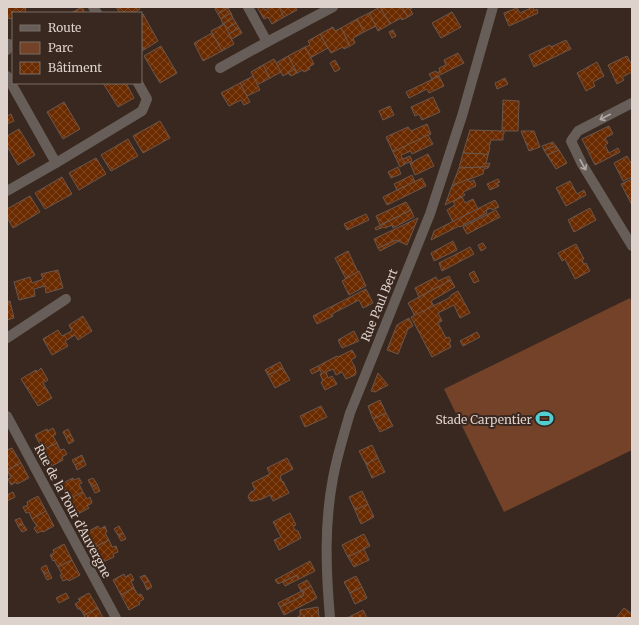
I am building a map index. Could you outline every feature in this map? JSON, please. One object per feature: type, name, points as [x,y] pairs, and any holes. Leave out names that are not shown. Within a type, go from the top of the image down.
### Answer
[{"type":"street","points":[[248,7],[267,42]]},
{"type":"street","points":[[220,68],[333,7]]},
{"type":"street","name":"Rue Paul Bert","points":[[330,618],[327,586],[327,520],[333,476],[341,442],[350,413],[430,214],[462,116],[493,7]]},
{"type":"street","points":[[7,44],[7,50]]},
{"type":"street","points":[[7,76],[56,163]]},
{"type":"street","points":[[7,191],[142,111],[147,99],[139,84]]},
{"type":"street","points":[[632,103],[578,131],[571,141],[582,164],[632,246]]},
{"type":"street","points":[[7,338],[66,299]]},
{"type":"street","name":"Rue de la Tour d'Auvergne","points":[[7,416],[116,618]]},
{"type":"green space","name":"Stade Carpentier","points":[[630,298],[632,303],[632,450],[504,512],[444,389]]},
{"type":"building","points":[[7,7],[26,7],[25,12],[12,12],[12,19],[7,18]]},
{"type":"building","points":[[82,7],[84,12],[73,12]]},
{"type":"building","points":[[116,7],[139,7],[140,9],[135,12],[119,12]]},
{"type":"building","points":[[218,7],[228,8],[218,14],[215,9]]},
{"type":"building","points":[[257,7],[263,7],[265,10],[271,7],[279,7],[284,17],[272,24],[268,17],[264,19]]},
{"type":"building","points":[[279,7],[295,7],[297,10],[284,17]]},
{"type":"building","points":[[380,7],[402,7],[408,17],[402,20],[401,18],[390,24]]},
{"type":"building","points":[[380,7],[390,24],[378,31],[369,13]]},
{"type":"building","points":[[402,7],[414,7],[410,9],[413,14],[408,17]]},
{"type":"building","points":[[533,7],[534,11],[537,9],[538,13],[509,26],[504,13],[517,8],[520,13]]},
{"type":"building","points":[[228,8],[231,13],[221,19],[218,14]]},
{"type":"building","points":[[452,12],[461,27],[441,38],[432,23]]},
{"type":"building","points":[[231,13],[233,18],[223,24],[221,19]]},
{"type":"building","points":[[369,13],[376,26],[364,32],[357,19]]},
{"type":"building","points":[[143,14],[158,41],[142,51]]},
{"type":"building","points":[[233,18],[236,23],[226,29],[223,24]]},
{"type":"building","points":[[357,19],[364,32],[353,38],[355,43],[350,46],[341,28]]},
{"type":"building","points":[[236,23],[239,28],[229,34],[226,29]]},
{"type":"building","points":[[224,24],[234,44],[222,51],[211,31]]},
{"type":"building","points":[[333,27],[335,31],[341,28],[350,46],[344,49],[343,47],[331,53],[320,34]]},
{"type":"building","points":[[239,28],[242,33],[232,39],[229,34]]},
{"type":"building","points":[[393,30],[396,36],[392,38],[389,32]]},
{"type":"building","points":[[212,33],[222,51],[203,61],[194,43]]},
{"type":"building","points":[[320,34],[328,48],[310,58],[305,47],[310,45],[308,41]]},
{"type":"building","points":[[566,40],[571,49],[534,67],[529,55],[550,45],[551,47]]},
{"type":"building","points":[[161,46],[177,73],[160,83],[144,56]]},
{"type":"building","points":[[305,47],[314,64],[309,67],[310,69],[297,73],[288,56]]},
{"type":"building","points":[[458,53],[464,63],[432,79],[429,74],[440,71],[439,68],[446,65],[444,60]]},
{"type":"building","points":[[288,56],[295,69],[283,76],[276,63]]},
{"type":"building","points":[[627,56],[632,65],[632,72],[622,77],[624,80],[617,84],[608,65]]},
{"type":"building","points":[[274,59],[281,72],[270,78],[263,65]]},
{"type":"building","points":[[335,60],[340,69],[335,72],[330,63]]},
{"type":"building","points":[[597,62],[604,76],[593,82],[595,86],[586,91],[577,73]]},
{"type":"building","points":[[263,65],[270,78],[257,85],[251,72]]},
{"type":"building","points":[[295,69],[297,73],[291,76],[288,73]]},
{"type":"building","points":[[253,76],[260,90],[247,96],[240,83]]},
{"type":"building","points":[[439,76],[444,86],[429,93],[427,89],[409,98],[406,92]]},
{"type":"building","points":[[505,78],[508,84],[497,89],[495,83]]},
{"type":"building","points":[[240,83],[250,102],[244,105],[241,100],[229,106],[221,93]]},
{"type":"building","points":[[104,84],[127,84],[134,98],[118,107]]},
{"type":"building","points":[[433,97],[440,112],[422,120],[419,114],[415,116],[411,107]]},
{"type":"building","points":[[503,100],[519,101],[518,131],[502,131]]},
{"type":"building","points":[[64,102],[80,129],[63,139],[47,112]]},
{"type":"building","points":[[390,106],[394,115],[383,120],[379,111]]},
{"type":"building","points":[[11,114],[14,121],[7,124],[7,116]]},
{"type":"building","points":[[160,121],[170,138],[143,153],[133,136]]},
{"type":"building","points":[[427,124],[431,134],[393,152],[386,137],[408,127],[411,131]]},
{"type":"building","points":[[609,126],[613,134],[605,138],[608,143],[605,145],[609,153],[618,148],[620,152],[595,165],[582,139]]},
{"type":"building","points":[[19,129],[35,155],[18,165],[7,146],[7,136]]},
{"type":"building","points":[[470,130],[504,131],[503,140],[491,140],[488,155],[463,153]]},
{"type":"building","points":[[521,131],[534,131],[540,147],[529,151]]},
{"type":"building","points":[[428,135],[433,144],[412,154],[411,151],[401,155],[405,164],[400,167],[393,152]]},
{"type":"building","points":[[128,139],[138,156],[111,171],[101,155]]},
{"type":"building","points":[[553,142],[556,146],[544,150],[542,146]]},
{"type":"building","points":[[556,146],[559,150],[547,155],[544,150]]},
{"type":"building","points":[[559,150],[567,163],[556,169],[547,155]]},
{"type":"building","points":[[463,153],[488,155],[486,164],[490,163],[489,166],[459,168]]},
{"type":"building","points":[[428,154],[434,166],[415,175],[410,163]]},
{"type":"building","points":[[410,156],[412,161],[405,164],[403,159]]},
{"type":"building","points":[[627,156],[632,165],[632,177],[623,181],[614,163]]},
{"type":"building","points":[[96,158],[106,174],[79,190],[69,173]]},
{"type":"building","points":[[489,166],[488,168],[484,169],[483,174],[452,186],[459,168]]},
{"type":"building","points":[[398,167],[401,174],[391,178],[388,172]]},
{"type":"building","points":[[412,175],[415,182],[397,190],[394,184]]},
{"type":"building","points":[[62,177],[72,194],[45,209],[35,193]]},
{"type":"building","points":[[422,178],[426,186],[387,205],[383,197]]},
{"type":"building","points":[[468,179],[469,182],[474,180],[476,186],[463,192],[465,195],[445,205],[452,186]]},
{"type":"building","points":[[498,179],[500,182],[497,183],[499,186],[490,190],[487,184]]},
{"type":"building","points":[[632,179],[632,205],[621,184]]},
{"type":"building","points":[[570,181],[577,194],[584,190],[586,195],[566,206],[556,188]]},
{"type":"building","points":[[30,196],[40,212],[13,228],[7,217],[7,209]]},
{"type":"building","points":[[462,197],[465,203],[473,199],[478,209],[453,222],[447,210],[455,205],[453,201]]},
{"type":"building","points":[[495,200],[499,207],[492,210],[491,208],[486,210],[487,213],[431,240],[434,231]]},
{"type":"building","points":[[406,202],[411,210],[380,225],[376,216]]},
{"type":"building","points":[[590,208],[596,220],[574,232],[568,220]]},
{"type":"building","points":[[411,210],[414,217],[393,228],[392,225],[376,230],[375,228]]},
{"type":"building","points":[[496,210],[500,217],[467,234],[463,227]]},
{"type":"building","points":[[366,214],[369,220],[347,230],[344,224]]},
{"type":"building","points":[[418,218],[407,245],[396,240],[378,248],[374,239]]},
{"type":"building","points":[[396,240],[399,241],[380,251],[378,248]]},
{"type":"building","points":[[453,241],[457,250],[434,261],[431,253]]},
{"type":"building","points":[[483,243],[486,248],[481,251],[478,245]]},
{"type":"building","points":[[576,244],[584,259],[582,260],[584,264],[586,263],[590,271],[575,279],[565,259],[562,261],[558,253]]},
{"type":"building","points":[[470,247],[474,254],[442,271],[439,263]]},
{"type":"building","points":[[348,251],[358,272],[346,279],[335,258]]},
{"type":"building","points":[[58,270],[63,288],[46,293],[45,286],[34,289],[35,296],[19,300],[14,282],[30,277],[32,283],[43,279],[41,274]]},
{"type":"building","points":[[359,271],[366,286],[349,295],[342,281]]},
{"type":"building","points":[[474,271],[479,281],[474,283],[469,274]]},
{"type":"building","points":[[449,276],[451,280],[419,297],[415,288],[436,277],[438,281]]},
{"type":"building","points":[[451,280],[455,287],[431,301],[434,306],[415,316],[408,303]]},
{"type":"building","points":[[366,289],[373,303],[363,308],[359,300],[332,314],[333,316],[317,324],[313,316]]},
{"type":"building","points":[[458,291],[470,313],[460,318],[454,305],[438,313],[442,321],[438,323],[446,338],[449,337],[451,347],[432,357],[411,317],[449,298]]},
{"type":"building","points":[[10,301],[14,318],[7,320],[7,302]]},
{"type":"building","points":[[83,316],[92,331],[78,340],[75,335],[65,341],[68,346],[52,355],[43,339],[58,330],[62,336],[72,331],[69,325]]},
{"type":"building","points":[[409,318],[413,326],[408,329],[398,354],[387,350],[397,325]]},
{"type":"building","points":[[354,331],[359,341],[342,348],[338,340]]},
{"type":"building","points":[[477,332],[480,337],[463,346],[460,341]]},
{"type":"building","points":[[352,350],[356,357],[351,360],[355,367],[355,375],[346,379],[342,372],[336,375],[333,369],[326,372],[328,378],[332,376],[337,384],[325,390],[321,382],[323,381],[320,374],[322,374],[318,366]]},
{"type":"building","points":[[280,362],[283,368],[268,375],[265,370]]},
{"type":"building","points":[[318,366],[320,370],[312,374],[310,370]]},
{"type":"building","points":[[41,368],[48,380],[43,383],[52,398],[38,406],[21,379],[36,370],[37,372]]},
{"type":"building","points":[[283,368],[290,380],[275,388],[268,375]]},
{"type":"building","points":[[378,373],[388,385],[375,392],[371,391]]},
{"type":"building","points":[[380,400],[386,413],[373,419],[368,406]]},
{"type":"building","points":[[321,406],[327,417],[305,427],[300,416]]},
{"type":"building","points":[[386,413],[393,426],[380,432],[373,419]]},
{"type":"building","points":[[53,428],[56,434],[53,436],[57,443],[43,450],[35,435],[47,429],[48,431]]},
{"type":"building","points":[[68,429],[71,435],[66,438],[63,432]]},
{"type":"building","points":[[71,435],[74,441],[69,444],[66,438]]},
{"type":"building","points":[[57,443],[60,450],[64,449],[67,454],[62,457],[63,460],[52,466],[43,450]]},
{"type":"building","points":[[372,445],[378,458],[366,464],[359,451]]},
{"type":"building","points":[[12,448],[21,463],[7,470],[7,450]]},
{"type":"building","points":[[82,455],[84,460],[75,465],[72,460]]},
{"type":"building","points":[[287,458],[293,469],[280,476],[289,493],[273,501],[270,495],[260,500],[250,501],[248,496],[255,490],[252,483],[270,474],[267,468]]},
{"type":"building","points":[[378,458],[385,472],[372,478],[366,464]]},
{"type":"building","points":[[84,460],[86,465],[77,470],[75,465]]},
{"type":"building","points":[[21,463],[29,478],[17,484],[16,482],[11,485],[8,479],[11,478],[7,470]]},
{"type":"building","points":[[73,478],[74,480],[79,478],[82,483],[79,484],[83,492],[69,499],[61,484]]},
{"type":"building","points":[[93,478],[97,484],[92,487],[88,480]]},
{"type":"building","points":[[97,484],[100,491],[95,493],[92,487]]},
{"type":"building","points":[[362,491],[368,504],[355,510],[349,497]]},
{"type":"building","points":[[13,492],[15,497],[7,501],[7,495]]},
{"type":"building","points":[[83,492],[87,499],[90,497],[92,503],[87,506],[89,508],[78,514],[69,499]]},
{"type":"building","points":[[38,496],[46,511],[32,519],[29,512],[26,513],[23,507],[28,505],[27,502]]},
{"type":"building","points":[[368,504],[374,517],[361,524],[355,510]]},
{"type":"building","points":[[46,511],[54,526],[43,532],[37,533],[34,528],[37,526],[32,519]]},
{"type":"building","points":[[290,513],[296,525],[293,526],[295,530],[298,531],[301,538],[279,550],[274,540],[281,537],[273,522]]},
{"type":"building","points":[[20,518],[23,524],[18,526],[15,520]]},
{"type":"building","points":[[23,524],[27,530],[22,532],[18,526]]},
{"type":"building","points":[[98,526],[100,529],[105,526],[107,532],[105,533],[109,540],[95,547],[87,532]]},
{"type":"building","points":[[119,526],[123,533],[118,535],[114,529]]},
{"type":"building","points":[[123,533],[126,539],[121,541],[118,535]]},
{"type":"building","points":[[364,534],[370,546],[348,557],[342,545]]},
{"type":"building","points":[[109,540],[112,547],[116,546],[118,552],[113,554],[114,557],[103,562],[95,547]]},
{"type":"building","points":[[64,544],[72,560],[58,567],[50,555],[54,553],[53,550]]},
{"type":"building","points":[[364,549],[369,560],[354,567],[348,557]]},
{"type":"building","points":[[72,560],[80,575],[69,581],[68,579],[63,581],[60,575],[62,574],[58,567]]},
{"type":"building","points":[[310,561],[315,571],[299,579],[297,575],[278,584],[275,580]]},
{"type":"building","points":[[46,565],[49,572],[44,574],[41,568]]},
{"type":"building","points":[[49,572],[52,578],[47,580],[44,574]]},
{"type":"building","points":[[124,574],[125,577],[131,574],[134,580],[131,581],[134,588],[121,595],[113,580]]},
{"type":"building","points":[[145,575],[149,581],[144,583],[140,577]]},
{"type":"building","points":[[297,575],[299,579],[285,586],[283,582]]},
{"type":"building","points":[[356,576],[362,587],[350,593],[344,582]]},
{"type":"building","points":[[307,580],[311,586],[301,591],[298,585]]},
{"type":"building","points":[[149,581],[152,587],[147,590],[144,583]]},
{"type":"building","points":[[311,586],[317,598],[284,615],[280,607],[304,595],[302,591]]},
{"type":"building","points":[[362,587],[367,598],[355,604],[350,593]]},
{"type":"building","points":[[134,588],[138,595],[141,594],[144,599],[139,602],[140,604],[129,610],[121,595]]},
{"type":"building","points":[[302,591],[304,595],[280,607],[278,603]]},
{"type":"building","points":[[66,593],[69,598],[59,603],[56,598]]},
{"type":"building","points":[[89,593],[98,608],[84,615],[75,604],[80,601],[78,599]]},
{"type":"building","points":[[318,607],[319,618],[296,618],[300,616],[300,610]]},
{"type":"building","points":[[98,608],[103,618],[85,618],[84,615]]},
{"type":"building","points":[[624,608],[632,614],[632,618],[616,618]]},
{"type":"building","points":[[363,610],[367,618],[347,618]]},
{"type":"place","name":"Stade Carpentier","points":[[545,419]]}]
